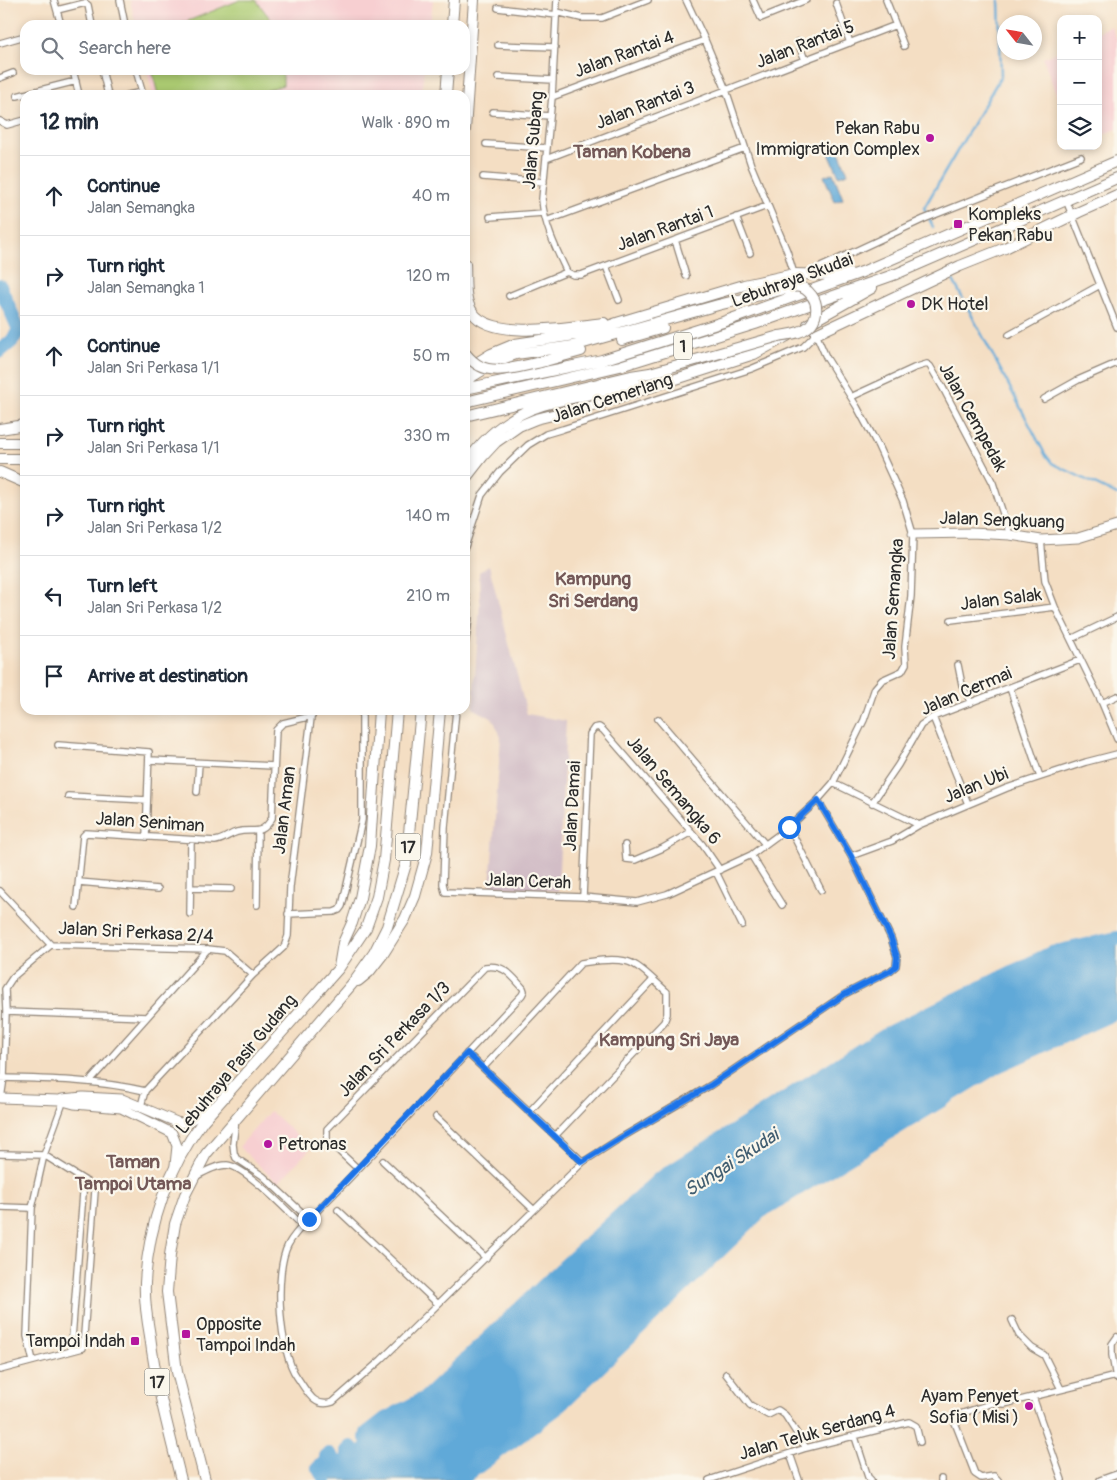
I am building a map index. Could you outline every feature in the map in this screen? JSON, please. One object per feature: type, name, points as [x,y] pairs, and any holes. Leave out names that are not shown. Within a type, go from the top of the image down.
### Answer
[{"type":"highway","points":[[452,20],[454,0]]},
{"type":"highway","points":[[470,58],[474,0]]},
{"type":"highway","points":[[446,90],[448,75]]},
{"type":"highway","points":[[468,90],[469,75]]},
{"type":"highway","name":"Lebuhraya Skudai","points":[[470,388],[602,360],[723,322],[862,272],[1117,161]]},
{"type":"highway","name":"Lebuhraya Skudai","points":[[470,401],[620,366],[755,324],[896,274],[1117,178]]},
{"type":"highway","points":[[816,334],[946,272],[1005,248],[1071,215],[1117,196]]},
{"type":"highway","points":[[470,367],[491,354],[515,344],[588,333],[744,285],[794,274],[831,275],[862,272]]},
{"type":"highway","points":[[470,473],[496,442],[519,426],[536,419],[601,403],[754,354],[896,274]]},
{"type":"highway","points":[[470,357],[481,367],[493,370],[545,361],[641,334],[793,286]]},
{"type":"highway","points":[[470,378],[499,360],[516,354],[573,346],[793,286],[804,288],[812,295],[816,302],[817,314],[809,327],[796,334],[780,336],[541,405],[504,424],[482,442],[470,458]]},
{"type":"highway","points":[[470,306],[473,313],[485,323],[500,328],[517,330],[620,322]]},
{"type":"highway","points":[[816,334],[820,318]]},
{"type":"highway","points":[[470,415],[582,392]]},
{"type":"highway","points":[[0,429],[20,426]]},
{"type":"highway","points":[[0,443],[20,443]]},
{"type":"highway","points":[[0,459],[20,460]]},
{"type":"highway","points":[[0,472],[20,481]]},
{"type":"highway","points":[[339,968],[343,944],[360,898],[370,846],[379,715]]},
{"type":"highway","name":"Lebuhraya Pasir Gudang","points":[[181,1480],[155,1377],[148,1325],[145,1283],[157,1216],[175,1168],[192,1136],[339,968],[366,928],[377,897],[384,860],[389,818],[396,715]]},
{"type":"highway","name":"Lebuhraya Pasir Gudang","points":[[205,1480],[176,1372],[167,1292],[175,1224],[192,1179],[206,1154],[352,984],[374,953],[387,927],[406,864],[421,715]]},
{"type":"highway","points":[[352,984],[369,972],[383,954],[405,919],[415,896],[428,853],[440,715]]},
{"type":"street","points":[[54,0],[60,20]]},
{"type":"street","points":[[120,0],[124,20]]},
{"type":"street","name":"Jalan Subang","points":[[557,0],[543,213],[553,242],[570,274]]},
{"type":"street","points":[[622,0],[622,9]]},
{"type":"street","points":[[498,8],[557,13],[591,19],[610,16],[622,9],[648,0]]},
{"type":"street","points":[[686,0],[726,90],[744,148],[767,206],[788,251],[794,274]]},
{"type":"street","points":[[753,0],[760,18],[806,0]]},
{"type":"street","points":[[886,0],[904,46]]},
{"type":"street","points":[[57,10],[85,2],[88,5],[91,20]]},
{"type":"street","points":[[836,3],[850,42]]},
{"type":"street","name":"Jalan Rantai 5","points":[[726,90],[896,25]]},
{"type":"street","points":[[0,43],[20,37]]},
{"type":"street","name":"Jalan Rantai 4","points":[[552,97],[705,40]]},
{"type":"street","points":[[798,42],[805,60]]},
{"type":"street","points":[[498,45],[555,47]]},
{"type":"street","points":[[0,78],[13,73]]},
{"type":"street","points":[[74,75],[78,90]]},
{"type":"street","points":[[103,75],[107,90]]},
{"type":"street","points":[[137,75],[141,90]]},
{"type":"street","points":[[498,78],[553,80]]},
{"type":"street","points":[[41,90],[76,81]]},
{"type":"street","name":"Jalan Rantai 3","points":[[546,159],[726,90]]},
{"type":"street","points":[[493,112],[550,116]]},
{"type":"street","points":[[0,121],[7,125],[20,121]]},
{"type":"street","points":[[486,144],[548,148]]},
{"type":"street","points":[[546,221],[744,148]]},
{"type":"street","points":[[807,274],[924,218],[1081,157]]},
{"type":"street","points":[[483,177],[544,182]]},
{"type":"street","points":[[1066,200],[1117,327]]},
{"type":"street","name":"Jalan Rantai 1","points":[[509,296],[570,274],[581,275],[767,206]]},
{"type":"street","points":[[490,217],[543,213]]},
{"type":"street","points":[[736,217],[750,253]]},
{"type":"street","points":[[675,240],[686,276]]},
{"type":"street","points":[[606,266],[619,300]]},
{"type":"street","points":[[1009,335],[1100,285]]},
{"type":"street","name":"Jalan Semangka","points":[[610,900],[637,902],[667,894],[751,855],[789,827],[833,783],[864,720],[875,688],[882,680],[902,671],[906,664],[905,647],[911,596],[913,534],[899,493],[878,446],[829,361],[816,334]]},
{"type":"street","name":"Jalan Cemerlang","points":[[470,531],[482,495],[500,472],[528,445],[546,434],[751,369],[803,347],[816,334]]},
{"type":"street","points":[[1044,399],[1078,380],[1117,363]]},
{"type":"street","name":"Jalan Cempedak","points":[[851,397],[920,366],[927,364],[930,366],[993,483],[1010,535]]},
{"type":"street","name":"Jalan Sengkuang","points":[[913,534],[971,533],[1010,535],[1041,540],[1078,538],[1117,526]]},
{"type":"street","points":[[1041,540],[1045,581],[1055,607],[1102,703],[1117,740]]},
{"type":"street","name":"Jalan Salak","points":[[951,620],[1055,607]]},
{"type":"street","points":[[1071,639],[1117,616]]},
{"type":"street","name":"Jalan Cermai","points":[[872,803],[898,765],[921,725],[933,717],[1080,660]]},
{"type":"street","points":[[958,665],[962,685],[971,703]]},
{"type":"street","points":[[1010,688],[1040,777]]},
{"type":"street","points":[[1102,703],[1117,696]]},
{"type":"street","points":[[257,905],[258,831],[267,826],[272,818],[276,730],[283,723],[306,715]]},
{"type":"street","name":"Jalan Aman","points":[[254,975],[284,947],[288,936],[290,886],[312,715]]},
{"type":"street","points":[[288,914],[334,912],[342,906],[362,820],[362,715]]},
{"type":"street","name":"Jalan Cerah","points":[[456,715],[446,827],[443,884],[445,892],[583,897],[610,900]]},
{"type":"street","points":[[933,717],[968,804]]},
{"type":"street","points":[[658,719],[765,844]]},
{"type":"street","name":"Jalan Damai","points":[[583,897],[590,734],[594,728],[599,727],[603,730]]},
{"type":"street","name":"Jalan Semangka 6","points":[[603,730],[702,844],[718,871],[742,925]]},
{"type":"street","points":[[58,745],[148,751],[150,760],[146,837]]},
{"type":"street","name":"Jalan Ubi","points":[[851,856],[892,841],[920,824],[1007,788],[1117,754]]},
{"type":"street","points":[[150,760],[274,766]]},
{"type":"street","points":[[197,792],[199,763]]},
{"type":"street","points":[[833,783],[920,824]]},
{"type":"street","points":[[68,796],[147,800]]},
{"type":"street","points":[[582,1162],[467,1053],[309,1219],[288,1244],[283,1258],[280,1310],[284,1341],[293,1372],[317,1403],[324,1405],[333,1402],[381,1360],[582,1162],[711,1085],[845,994],[896,966],[897,957],[882,920],[851,856],[818,800]]},
{"type":"street","points":[[789,827],[821,890]]},
{"type":"street","name":"Jalan Seniman","points":[[76,907],[84,834],[215,841],[222,840],[235,832],[258,831]]},
{"type":"street","points":[[625,845],[626,859],[634,860],[662,848],[691,832]]},
{"type":"street","points":[[190,914],[192,841]]},
{"type":"street","points":[[751,855],[782,905]]},
{"type":"street","points":[[79,882],[158,889]]},
{"type":"street","points":[[190,888],[231,889]]},
{"type":"street","name":"Jalan Sri Perkasa 2/4","points":[[0,891],[51,945],[225,951],[254,975]]},
{"type":"street","points":[[51,945],[13,977],[5,989],[6,1012],[1,1098],[122,1099],[179,1123],[187,1122],[219,1104]]},
{"type":"street","points":[[89,1082],[208,949]]},
{"type":"street","points":[[483,1068],[581,963],[626,960],[636,965],[666,992],[667,1014],[664,1022],[555,1136]]},
{"type":"street","name":"Jalan Sri Perkasa 1/3","points":[[358,1169],[327,1140],[327,1129],[485,967],[493,966],[507,971],[524,991],[467,1053]]},
{"type":"street","points":[[141,1106],[145,1091],[254,975]]},
{"type":"street","points":[[529,1112],[653,980]]},
{"type":"street","points":[[6,1012],[147,1017]]},
{"type":"street","points":[[2,1078],[115,1084],[145,1091]]},
{"type":"street","points":[[33,1361],[27,1336],[32,1208],[44,1155],[62,1100]]},
{"type":"street","points":[[62,1100],[121,1108],[172,1133],[177,1146],[175,1168]]},
{"type":"street","points":[[236,1117],[234,1144],[236,1158],[263,1176],[309,1219]]},
{"type":"street","points":[[436,1117],[534,1210]]},
{"type":"street","points":[[0,1154],[44,1155],[92,1185],[95,1191],[83,1348],[0,1370]]},
{"type":"street","points":[[383,1161],[486,1258]]},
{"type":"street","points":[[192,1179],[220,1166],[227,1165],[233,1167],[264,1188],[303,1226]]},
{"type":"street","points":[[71,1351],[84,1180]]},
{"type":"street","points":[[0,1207],[32,1208]]},
{"type":"street","points":[[338,1210],[438,1304]]},
{"type":"street","points":[[1012,1320],[1020,1335],[1032,1348],[1044,1355],[1062,1390]]},
{"type":"street","points":[[998,1480],[994,1476],[981,1478],[975,1474],[954,1420],[956,1416],[993,1403],[1004,1404],[1116,1377],[1112,1344],[1117,1337]]},
{"type":"street","points":[[726,1374],[750,1405],[768,1416],[778,1410],[785,1415],[806,1448]]},
{"type":"street","points":[[1033,1397],[1062,1480]]},
{"type":"street","name":"Jalan Teluk Serdang 4","points":[[709,1480],[728,1477],[806,1448],[909,1422],[916,1426],[920,1442]]},
{"type":"street","points":[[855,1437],[868,1477],[871,1480]]},
{"type":"street","points":[[790,1454],[799,1480]]},
{"type":"street","points":[[1100,1480],[1117,1474]]},
{"type":"shaded area","points":[[130,0],[433,0],[431,20],[135,20]]},
{"type":"shaded area","points":[[1111,26],[1117,40],[1117,129],[1102,135],[1102,60],[1102,30]]},
{"type":"shaded area","points":[[1057,52],[1057,96],[1043,58]]},
{"type":"shaded area","points":[[148,75],[423,75],[422,90],[152,90]]},
{"type":"shaded area","points":[[489,566],[527,714],[566,721],[558,891],[490,887],[501,737],[493,719],[473,708],[480,600],[479,572]]},
{"type":"shaded area","points":[[270,1111],[311,1148],[278,1183],[239,1147]]},
{"type":"green space","points":[[240,0],[256,0],[271,20],[190,20]]},
{"type":"green space","points":[[153,75],[283,76],[283,85],[268,90],[157,90]]},
{"type":"water","points":[[837,147],[848,173],[839,176],[828,151]]},
{"type":"water","points":[[833,173],[843,199],[835,202],[824,176]]},
{"type":"water","name":"Sungai Skudai","points":[[1117,938],[1117,1012],[996,1067],[760,1212],[556,1409],[460,1480],[325,1480],[318,1468],[328,1460],[326,1456],[329,1454],[339,1465],[346,1460],[348,1463],[353,1459],[347,1451],[351,1447],[358,1455],[368,1446],[367,1433],[385,1419],[425,1398],[659,1179],[886,1034],[1051,953]]},
{"type":"waterway","points":[[933,227],[924,208],[1001,76],[999,0]]},
{"type":"waterway","points":[[953,280],[1045,454],[1052,463],[1117,495]]},
{"type":"waterway","points":[[0,286],[19,330],[12,341],[0,351]]},
{"type":"waterway","points":[[325,1480],[318,1468],[328,1459],[326,1456],[329,1454],[339,1465],[346,1460],[348,1463],[354,1459],[347,1451],[351,1447],[358,1455],[368,1446],[367,1433],[385,1419],[425,1398],[659,1179],[886,1034],[1051,953],[1117,938]]},
{"type":"waterway","points":[[460,1480],[556,1409],[760,1212],[996,1067],[1117,1012]]},
{"type":"place","name":"Pekan Rabu Immigration Complex","points":[[930,138]]},
{"type":"place","name":"Kompleks Pekan Rabu","points":[[958,224]]},
{"type":"place","name":"DK Hotel","points":[[911,304]]},
{"type":"place","name":"Petronas","points":[[268,1144]]},
{"type":"place","name":"Opposite Tampoi Indah","points":[[186,1334]]},
{"type":"place","name":"Tampoi Indah","points":[[135,1341]]},
{"type":"place","name":"Ayam Penyet Sofia ( Misi )","points":[[1029,1406]]},
{"type":"district","name":"Taman Kobena","points":[[632,151]]},
{"type":"district","name":"Kampung Sri Serdang","points":[[593,589]]},
{"type":"district","name":"Kampung Sri Jaya","points":[[669,1039]]},
{"type":"district","name":"Taman Tampoi Utama","points":[[133,1172]]},
{"type":"route","points":[[309,1219],[467,1053],[582,1162],[711,1085],[845,994],[890,971],[896,966],[897,957],[891,938],[851,856],[818,800],[789,827]]}]
